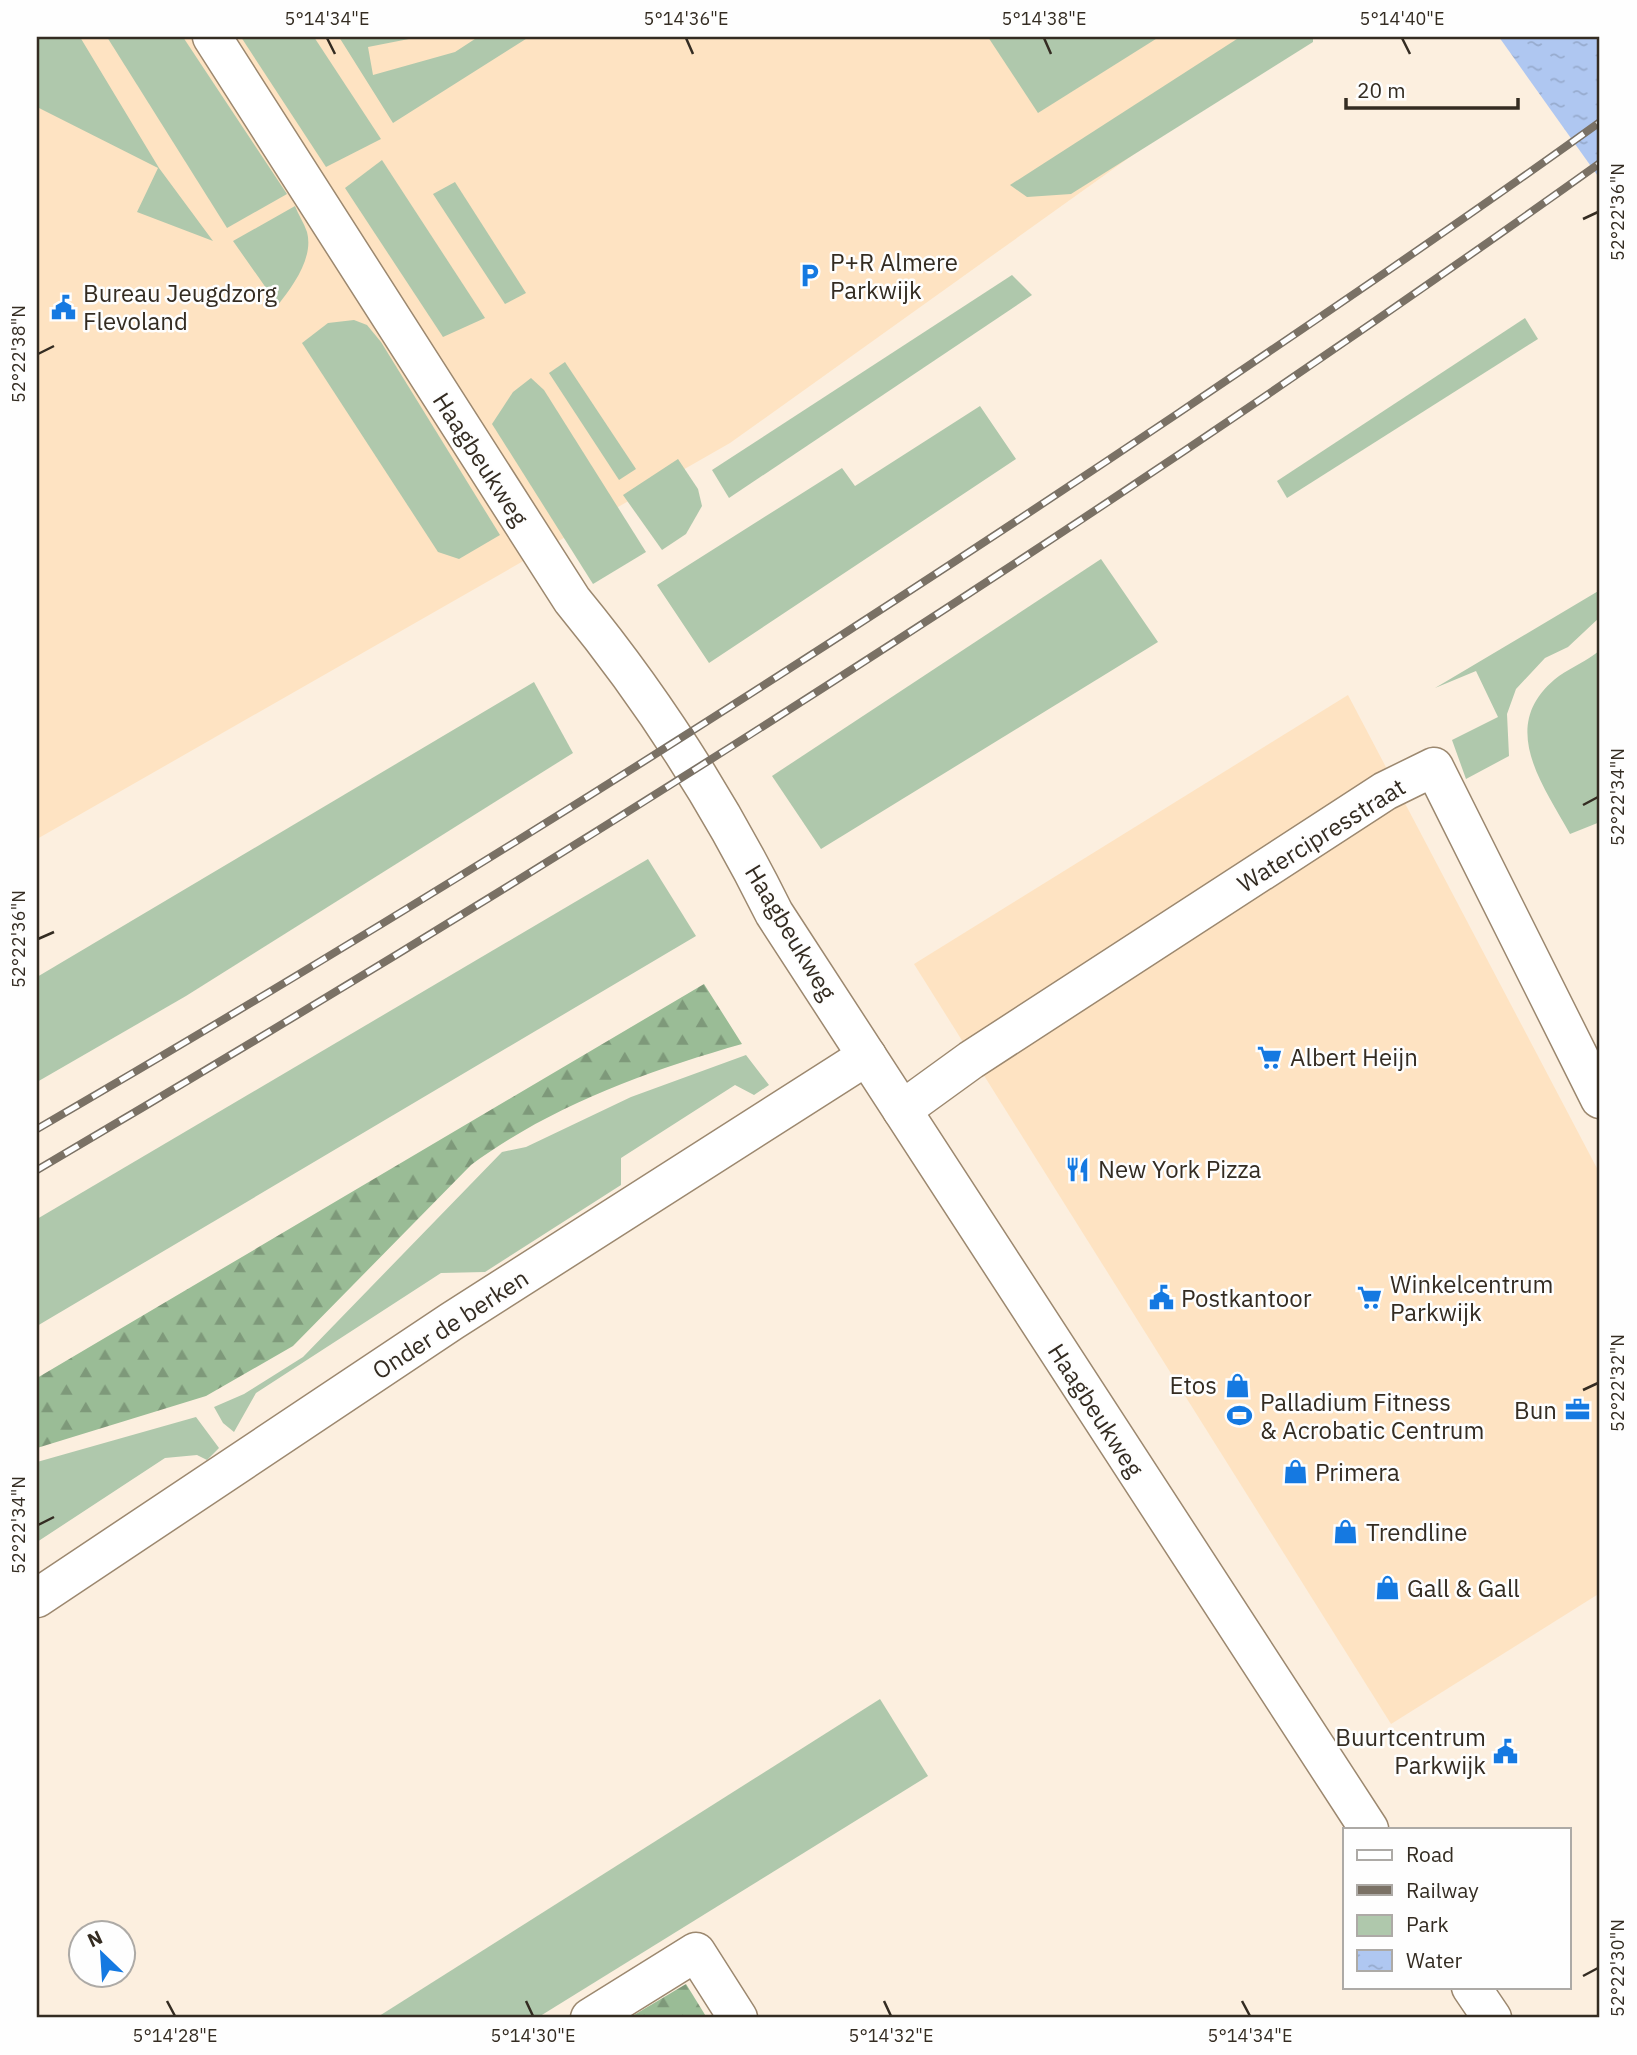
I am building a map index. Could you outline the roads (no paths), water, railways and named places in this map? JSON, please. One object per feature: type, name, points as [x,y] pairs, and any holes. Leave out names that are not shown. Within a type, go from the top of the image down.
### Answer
[{"type":"street","name":"Haagbeukweg","points":[[212,37],[572,600],[622,660],[737,838],[774,913],[1368,1828]]},
{"type":"street","name":"Watercipresstraat","points":[[902,1110],[1023,1026],[1385,791],[1434,767],[1600,1099]]},
{"type":"street","name":"Onder de berken","points":[[37,1598],[452,1321],[867,1056]]},
{"type":"street","points":[[590,2018],[696,1952],[738,2018]]},
{"type":"street","points":[[1472,1988],[1492,2018]]},
{"type":"water","points":[[1499,37],[1595,37],[1600,44],[1600,179]]},
{"type":"railway","points":[[37,1129],[470,870],[897,600],[1177,414],[1443,233],[1600,122]]},
{"type":"railway","points":[[37,1170],[436,931],[830,684],[1218,428],[1600,163]]},
{"type":"place","name":"P+R Almere Parkwijk","points":[[810,276]]},
{"type":"place","name":"Bureau Jeugdzorg Flevoland","points":[[63,307]]},
{"type":"place","name":"Albert Heijn","points":[[1270,1057]]},
{"type":"place","name":"New York Pizza","points":[[1078,1169]]},
{"type":"place","name":"Postkantoor","points":[[1161,1298]]},
{"type":"place","name":"Winkelcentrum Parkwijk","points":[[1370,1298]]},
{"type":"place","name":"Etos","points":[[1237,1385]]},
{"type":"place","name":"Bun","points":[[1577,1410]]},
{"type":"place","name":"Palladium Fitness & Acrobatic Centrum","points":[[1240,1416]]},
{"type":"place","name":"Primera","points":[[1295,1472]]},
{"type":"place","name":"Trendline","points":[[1346,1532]]},
{"type":"place","name":"Gall & Gall","points":[[1387,1588]]},
{"type":"place","name":"Buurtcentrum Parkwijk","points":[[1506,1751]]}]
